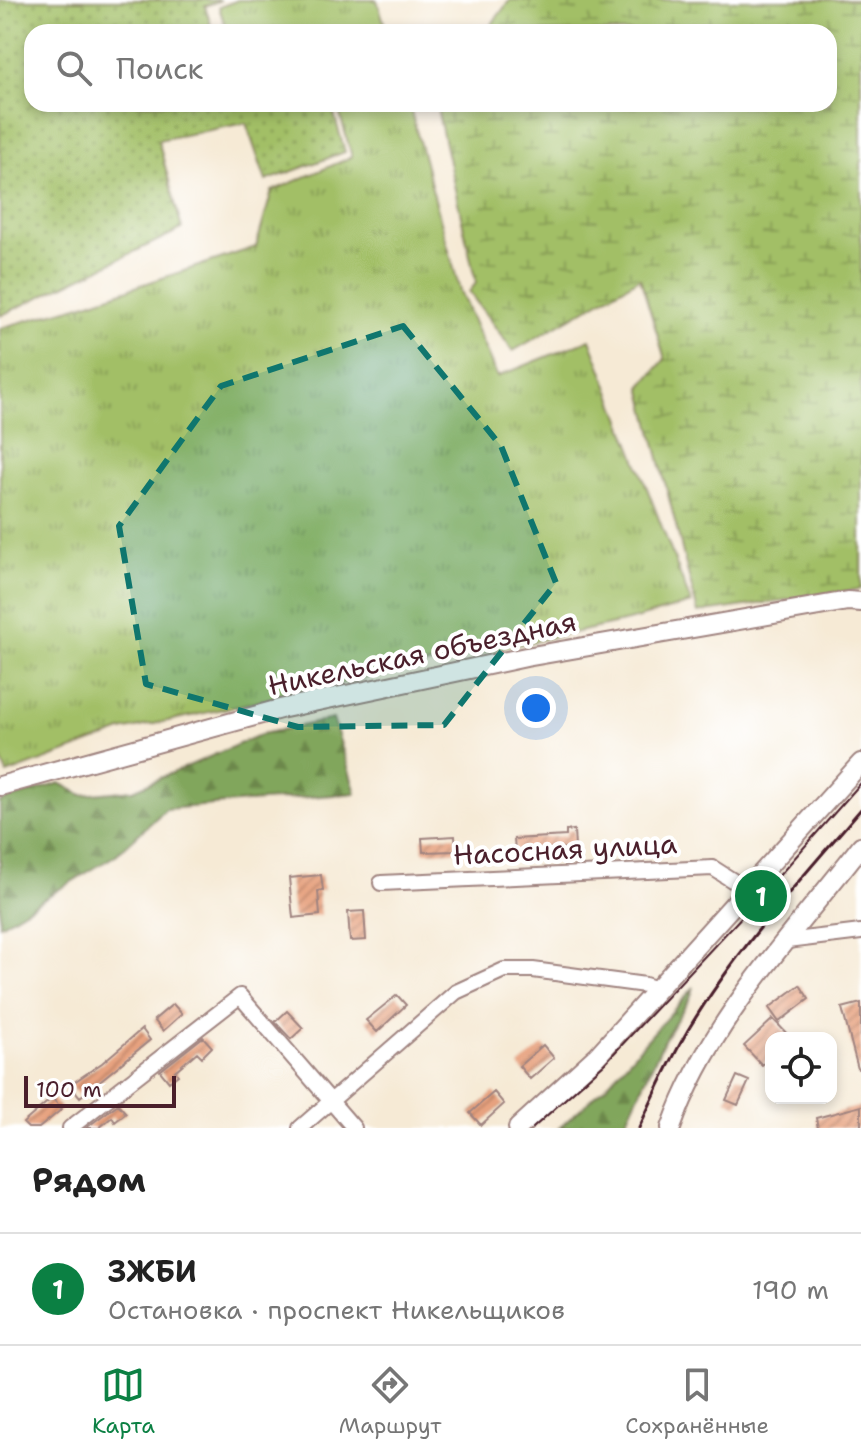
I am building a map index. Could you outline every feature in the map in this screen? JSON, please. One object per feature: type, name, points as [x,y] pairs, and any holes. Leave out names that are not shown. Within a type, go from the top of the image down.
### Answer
[{"type":"main road","name":"Никельская объездная","points":[[0,786],[294,706],[526,657],[848,601],[861,602]]},
{"type":"main road","points":[[518,1128],[597,1056],[861,763]]},
{"type":"main road","points":[[671,1128],[704,1056],[743,995],[861,846]]},
{"type":"street","name":"Насосная улица","points":[[381,883],[713,868],[746,889]]},
{"type":"street","points":[[787,941],[861,932]]},
{"type":"street","points":[[300,1128],[456,992],[504,970],[533,970],[658,989]]},
{"type":"street","points":[[70,1128],[240,996],[354,1128]]},
{"type":"highlighted area","points":[[403,326],[501,446],[556,583],[444,725],[298,727],[146,684],[119,526],[221,386]]},
{"type":"green space","points":[[0,0],[221,0],[205,6],[211,24],[24,24],[24,112],[333,112],[345,152],[266,181],[246,123],[158,140],[182,229],[0,316]]},
{"type":"green space","points":[[238,0],[377,0],[384,24],[224,24],[219,7]]},
{"type":"green space","points":[[510,0],[861,0],[861,589],[698,613],[641,387],[665,359],[640,278],[513,351],[469,292],[476,283],[438,112],[837,112],[837,24],[492,24]]},
{"type":"green space","points":[[339,112],[411,112],[460,291],[497,377],[590,339],[691,603],[628,621],[122,731],[7,774],[0,756],[0,328],[78,306],[256,247],[272,191],[352,157]]},
{"type":"green space","points":[[333,719],[356,793],[166,809],[116,855],[0,925],[0,802],[60,783],[82,795],[133,790],[262,734]]},
{"type":"green space","points":[[694,987],[665,1038],[623,1128],[559,1128],[606,1086]]},
{"type":"building","points":[[574,830],[575,848],[515,850],[514,839],[566,836],[566,831]]},
{"type":"building","points":[[455,836],[456,851],[423,852],[422,838]]},
{"type":"building","points":[[321,875],[323,890],[318,891],[320,915],[293,918],[289,878]]},
{"type":"building","points":[[364,911],[366,940],[350,941],[348,912]]},
{"type":"building","points":[[800,985],[809,999],[779,1022],[769,1008]]},
{"type":"building","points":[[397,995],[406,1005],[377,1032],[366,1020]]},
{"type":"building","points":[[861,1003],[861,1069],[858,1069],[842,1008]]},
{"type":"building","points":[[173,1004],[182,1014],[163,1031],[154,1020]]},
{"type":"building","points":[[287,1011],[303,1028],[291,1039],[275,1022]]},
{"type":"building","points":[[773,1019],[785,1032],[765,1032],[765,1062],[762,1065],[744,1046]]},
{"type":"building","points":[[142,1029],[150,1040],[80,1097],[70,1085]]},
{"type":"building","points":[[203,1037],[212,1047],[202,1057],[197,1052],[175,1071],[178,1075],[169,1082],[160,1071]]},
{"type":"building","points":[[543,1045],[554,1058],[530,1079],[519,1066]]},
{"type":"building","points":[[737,1076],[749,1081],[738,1105],[726,1100]]},
{"type":"building","points":[[494,1092],[504,1104],[481,1125],[470,1113]]},
{"type":"building","points":[[52,1098],[62,1109],[39,1128],[28,1128],[23,1123]]},
{"type":"building","points":[[118,1104],[126,1113],[115,1122],[112,1117],[99,1128],[86,1128]]},
{"type":"building","points":[[861,1106],[861,1128],[818,1128],[816,1118]]},
{"type":"tram line","points":[[533,1128],[605,1063],[761,896],[861,783]]},
{"type":"railway","points":[[639,1128],[675,1054],[707,1000],[770,916],[861,809]]},
{"type":"place","name":"ЗЖБИ","points":[[761,896]]}]
